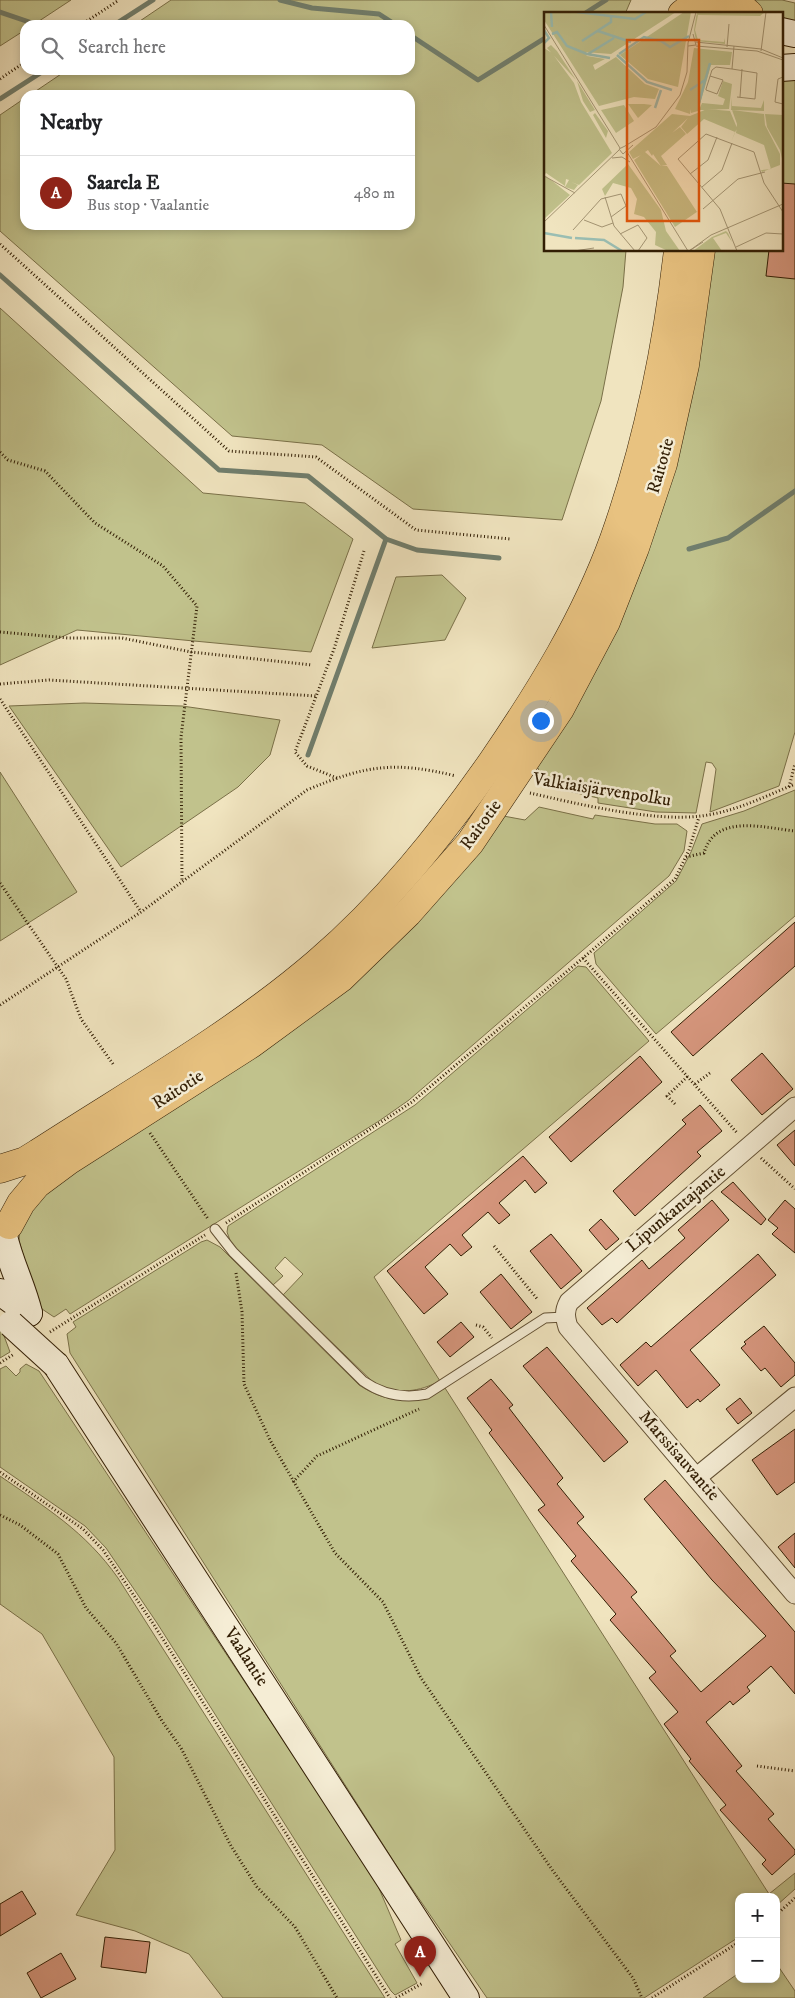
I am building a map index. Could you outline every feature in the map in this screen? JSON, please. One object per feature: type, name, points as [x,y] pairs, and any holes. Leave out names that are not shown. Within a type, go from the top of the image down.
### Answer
[{"type":"main road","points":[[722,0],[740,6],[746,12]]},
{"type":"main road","points":[[742,0],[747,12]]},
{"type":"main road","name":"Raitotie","points":[[0,1169],[25,1161],[63,1137],[236,1024],[317,963],[391,892],[461,806],[534,701],[582,614],[614,539],[639,455],[662,360],[678,251]]},
{"type":"main road","name":"Raitotie","points":[[4,1234],[21,1203],[37,1184],[68,1161],[251,1044],[341,978],[408,913],[470,843],[560,709],[606,622],[636,548],[663,464],[685,365],[701,251]]},
{"type":"main road","points":[[0,1182],[10,1201],[4,1234]]},
{"type":"street","points":[[782,31],[795,34]]},
{"type":"street","points":[[782,68],[795,67]]},
{"type":"street","name":"Lipunkantajantie","points":[[565,1317],[569,1302],[795,1107]]},
{"type":"street","name":"Vaalantie","points":[[4,1234],[8,1255],[23,1291],[13,1318]]},
{"type":"street","name":"Vaalantie","points":[[0,1292],[13,1318],[56,1365],[466,1998]]},
{"type":"street","name":"Marssisauvantie","points":[[565,1317],[568,1327],[795,1594]]},
{"type":"street","points":[[697,1477],[795,1397]]},
{"type":"lane","points":[[215,1229],[233,1252],[362,1381],[388,1394],[414,1397],[427,1394],[545,1318],[565,1317]]},
{"type":"path","points":[[89,20],[119,0]]},
{"type":"path","points":[[0,79],[20,65]]},
{"type":"path","points":[[0,244],[229,451],[316,457],[416,530],[510,539]]},
{"type":"path","points":[[0,452],[8,460],[45,471],[95,523],[163,566],[197,606],[181,737],[182,883]]},
{"type":"path","points":[[337,778],[307,766],[295,752],[334,649],[364,551]]},
{"type":"path","points":[[0,632],[68,638],[122,638],[191,652],[312,665]]},
{"type":"path","points":[[0,684],[49,680],[316,696]]},
{"type":"path","points":[[0,699],[141,912]]},
{"type":"path","points":[[789,787],[795,764]]},
{"type":"path","points":[[0,1005],[141,912],[307,790],[337,778],[378,767],[421,768],[466,778]]},
{"type":"path","name":"Valkiaisjärvenpolku","points":[[529,793],[576,803],[655,815],[699,816],[743,806],[795,784]]},
{"type":"path","points":[[48,1334],[412,1102],[675,879],[686,857],[699,816]]},
{"type":"path","points":[[686,857],[704,853],[706,845],[719,830],[742,825],[795,830]]},
{"type":"path","points":[[0,884],[66,979],[81,1019],[113,1064]]},
{"type":"path","points":[[583,958],[749,1147],[795,1189]]},
{"type":"path","points":[[695,1084],[710,1073]]},
{"type":"path","points":[[675,1104],[667,1096],[688,1076]]},
{"type":"path","points":[[150,1132],[215,1229]]},
{"type":"path","points":[[494,1246],[538,1300]]},
{"type":"path","points":[[233,1252],[242,1312],[244,1384],[270,1440],[293,1482],[335,1553],[383,1602],[420,1678],[553,1871],[634,1978],[642,1998]]},
{"type":"path","points":[[476,1325],[483,1327],[500,1348]]},
{"type":"path","points":[[0,1363],[16,1353]]},
{"type":"path","points":[[293,1482],[317,1456],[422,1408],[427,1394]]},
{"type":"path","points":[[0,1472],[83,1529],[112,1563],[154,1625],[390,1998]]},
{"type":"path","points":[[0,1515],[20,1525],[58,1554],[86,1608],[116,1643],[162,1721],[181,1748],[232,1846],[257,1887],[295,1927],[337,1998]]},
{"type":"path","points":[[757,1766],[795,1771]]},
{"type":"path","points":[[780,1911],[795,1898]]},
{"type":"path","points":[[652,1998],[735,1945]]},
{"type":"path","points":[[396,1998],[424,1983]]},
{"type":"green space","points":[[0,0],[71,0],[41,20],[20,20],[20,33],[0,46]]},
{"type":"green space","points":[[171,0],[631,0],[626,12],[544,12],[544,251],[626,251],[623,287],[601,401],[562,520],[413,509],[322,445],[232,436],[0,231],[0,115],[20,101],[20,230],[415,230],[415,90],[37,90],[60,75],[415,75],[415,20],[141,20]]},
{"type":"green space","points":[[748,0],[782,0],[795,3],[795,28],[782,24],[782,12],[757,12]]},
{"type":"green space","points":[[795,74],[795,732],[779,786],[710,812],[716,769],[712,763],[706,762],[696,813],[656,812],[598,803],[598,798],[543,785],[538,768],[533,767],[708,251],[782,251],[782,75]]},
{"type":"green space","points":[[0,308],[203,493],[305,503],[353,539],[311,652],[77,630],[0,665]]},
{"type":"green space","points":[[442,575],[466,598],[445,640],[372,648],[396,577]]},
{"type":"green space","points":[[84,703],[182,706],[280,720],[270,755],[238,787],[121,867],[9,706]]},
{"type":"green space","points":[[0,772],[77,892],[0,941]]},
{"type":"green space","points":[[795,790],[795,916],[656,1034],[596,964],[594,953],[676,881],[691,852],[702,824],[744,811]]},
{"type":"green space","points":[[539,807],[593,819],[595,815],[655,824],[677,824],[687,831],[684,851],[669,876],[409,1100],[379,1121],[70,1314],[66,1309],[54,1317],[39,1307],[19,1241],[20,1227],[44,1190],[254,1049],[498,815],[525,820]]},
{"type":"green space","points":[[578,966],[586,967],[649,1041],[374,1277],[440,1381],[424,1388],[409,1391],[386,1389],[377,1386],[283,1295],[303,1274],[285,1257],[275,1268],[283,1276],[273,1285],[231,1243],[227,1232],[228,1226],[415,1105]]},
{"type":"green space","points":[[207,1240],[220,1247],[359,1385],[369,1391],[390,1399],[412,1400],[434,1394],[445,1388],[768,1893],[735,1893],[735,1940],[644,1998],[487,1998],[398,1868],[70,1353],[67,1334],[76,1327],[73,1322]]},
{"type":"green space","points":[[0,1325],[10,1352],[0,1358]]},
{"type":"green space","points":[[26,1364],[39,1371],[375,1879],[401,1940],[395,1944],[417,1983],[395,1995],[391,1991],[157,1623],[106,1548],[85,1526],[0,1467],[0,1369],[6,1366],[16,1376]]},
{"type":"green space","points":[[0,1476],[64,1521],[92,1547],[118,1578],[385,1998],[223,1998],[189,1954],[135,1931],[76,1915],[115,1850],[114,1757],[42,1634],[0,1604]]},
{"type":"green space","points":[[795,1873],[795,1889],[780,1902],[780,1893],[770,1893]]},
{"type":"green space","points":[[780,1969],[795,1991],[795,1998],[703,1998],[735,1976],[735,1983],[780,1983]]},
{"type":"building","points":[[782,183],[795,184],[795,279],[766,276],[769,251],[782,251]]},
{"type":"building","points":[[795,922],[795,966],[693,1056],[671,1032]]},
{"type":"building","points":[[762,1053],[793,1089],[762,1115],[731,1080]]},
{"type":"building","points":[[640,1056],[662,1082],[571,1162],[549,1137]]},
{"type":"building","points":[[700,1105],[722,1131],[697,1152],[701,1156],[635,1216],[613,1191],[686,1124],[682,1120]]},
{"type":"building","points":[[795,1130],[795,1166],[777,1145]]},
{"type":"building","points":[[523,1156],[547,1183],[535,1193],[525,1180],[499,1203],[510,1215],[499,1224],[488,1212],[462,1235],[472,1247],[461,1256],[450,1244],[425,1267],[448,1294],[424,1314],[387,1271]]},
{"type":"building","points":[[733,1182],[766,1219],[761,1225],[721,1192]]},
{"type":"building","points":[[712,1200],[729,1220],[617,1323],[612,1318],[602,1325],[587,1308],[642,1260],[649,1269],[685,1238],[678,1230]]},
{"type":"building","points":[[785,1200],[795,1209],[795,1253],[772,1234],[778,1228],[768,1220]]},
{"type":"building","points":[[601,1219],[619,1239],[606,1250],[589,1230]]},
{"type":"building","points":[[551,1234],[582,1271],[561,1289],[530,1251]]},
{"type":"building","points":[[758,1254],[776,1275],[690,1350],[720,1385],[700,1402],[698,1399],[687,1408],[656,1370],[638,1386],[620,1365],[646,1342],[651,1347]]},
{"type":"building","points":[[501,1274],[532,1312],[511,1329],[480,1292]]},
{"type":"building","points":[[461,1322],[474,1337],[450,1357],[437,1342]]},
{"type":"building","points":[[764,1326],[795,1363],[795,1375],[781,1387],[765,1368],[761,1371],[741,1348],[746,1344],[744,1342]]},
{"type":"building","points":[[547,1347],[628,1442],[604,1462],[523,1366]]},
{"type":"building","points":[[491,1379],[513,1405],[509,1408],[563,1478],[557,1484],[584,1517],[577,1523],[637,1592],[631,1597],[676,1651],[670,1656],[701,1692],[766,1636],[712,1580],[644,1499],[665,1480],[795,1632],[795,1694],[771,1666],[747,1687],[750,1691],[733,1705],[730,1701],[706,1722],[742,1766],[736,1771],[774,1814],[768,1819],[795,1850],[795,1854],[772,1875],[762,1864],[766,1860],[720,1810],[726,1805],[689,1761],[691,1759],[664,1724],[678,1712],[649,1678],[656,1672],[610,1620],[616,1614],[571,1561],[576,1556],[538,1510],[545,1505],[489,1433],[492,1430],[467,1398]]},
{"type":"building","points":[[740,1398],[752,1413],[738,1424],[726,1409]]},
{"type":"building","points":[[795,1429],[795,1482],[777,1495],[752,1460]]},
{"type":"building","points":[[795,1533],[795,1568],[778,1547]]},
{"type":"building","points":[[22,1891],[36,1914],[0,1936],[0,1904]]},
{"type":"building","points":[[105,1937],[150,1942],[146,1973],[101,1967]]},
{"type":"building","points":[[61,1953],[76,1979],[41,1998],[27,1973]]},
{"type":"waterway","points":[[122,20],[153,0]]},
{"type":"waterway","points":[[280,0],[312,8],[379,14],[388,20]]},
{"type":"waterway","points":[[587,12],[606,0]]},
{"type":"waterway","points":[[0,12],[23,20]]},
{"type":"waterway","points":[[415,38],[478,80],[544,39]]},
{"type":"waterway","points":[[0,99],[37,75]]},
{"type":"waterway","points":[[0,275],[219,470],[308,476],[386,539],[417,550],[499,558]]},
{"type":"waterway","points":[[689,549],[728,538],[795,491]]},
{"type":"waterway","points":[[308,755],[386,539]]},
{"type":"place","name":"Saarela E","points":[[420,1977]]}]
